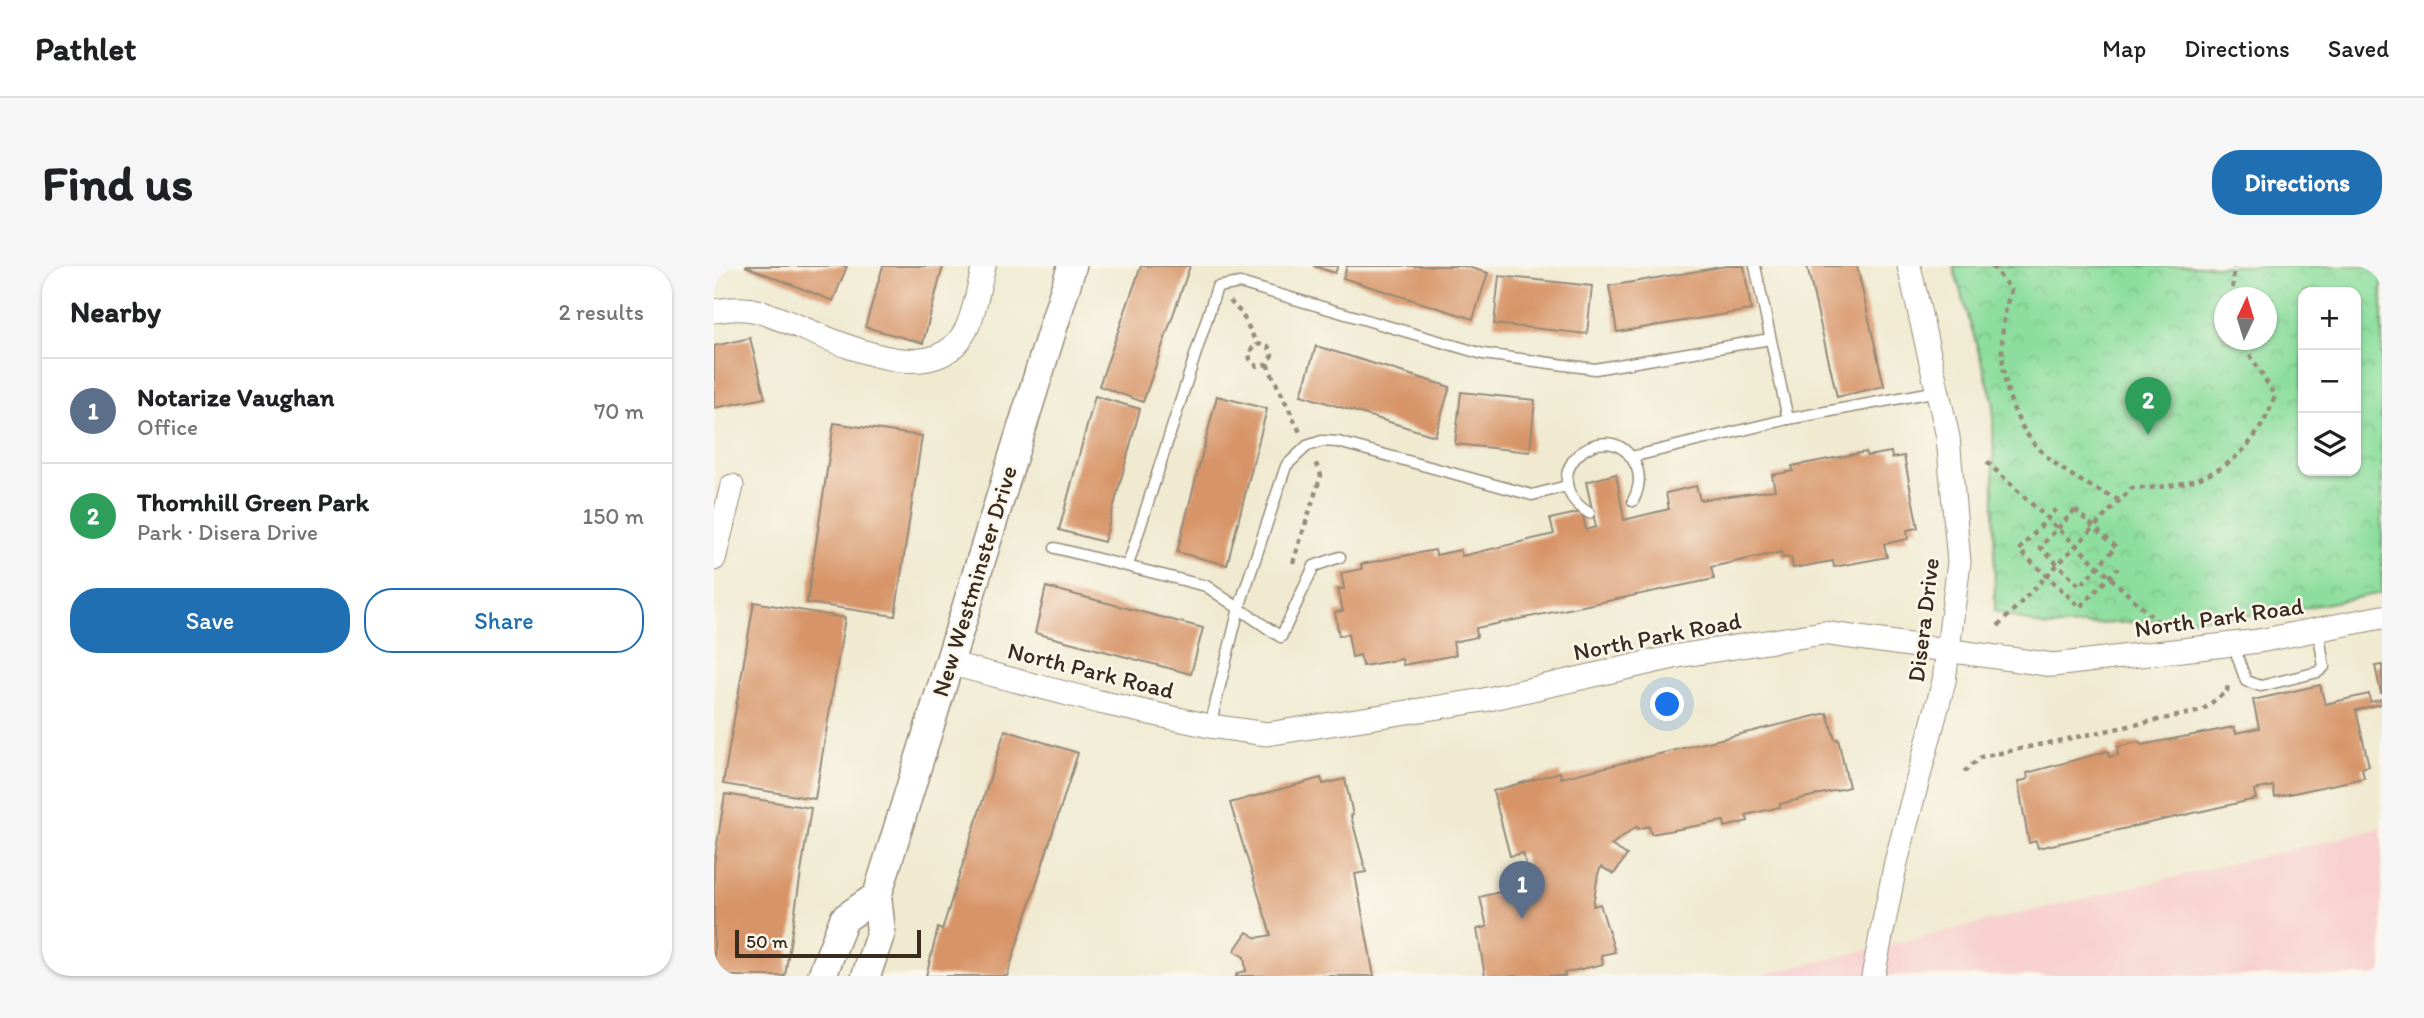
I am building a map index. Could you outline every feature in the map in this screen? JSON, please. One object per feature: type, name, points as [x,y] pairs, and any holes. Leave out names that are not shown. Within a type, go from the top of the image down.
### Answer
[{"type":"street","points":[[714,311],[755,310],[874,354],[922,362],[948,353],[965,332],[984,266]]},
{"type":"street","name":"New Westminster Drive","points":[[866,976],[881,932],[877,896],[1072,266]]},
{"type":"street","name":"Disera Drive","points":[[1873,976],[1896,862],[1944,681],[1959,562],[1948,438],[1909,266]]},
{"type":"street","points":[[714,559],[732,486]]},
{"type":"street","name":"North Park Road","points":[[948,663],[1099,702],[1210,726],[1266,734],[1484,700],[1678,656],[1823,633],[2053,665],[2233,644],[2382,617]]},
{"type":"street","points":[[822,976],[844,919],[877,896]]},
{"type":"lane","points":[[1755,266],[1788,419]]},
{"type":"lane","points":[[1128,565],[1217,287],[1240,283],[1483,354],[1595,369],[1770,339]]},
{"type":"lane","points":[[1631,457],[1788,419],[1938,391]]},
{"type":"lane","points":[[1210,726],[1239,608],[1286,466],[1307,446],[1322,441],[1338,442],[1532,495],[1567,486]]},
{"type":"lane","points":[[1589,513],[1579,507],[1567,486],[1571,463],[1588,447],[1611,444],[1631,457],[1639,479],[1633,501]]},
{"type":"lane","points":[[1055,548],[1206,586],[1281,637],[1314,566],[1340,557]]},
{"type":"lane","points":[[2233,644],[2246,681],[2261,686],[2318,672],[2324,667],[2318,629]]},
{"type":"path","points":[[1992,266],[2011,290],[2000,330],[2001,353],[2010,398],[2018,417],[2037,447],[2062,469],[2121,501]]},
{"type":"path","points":[[2233,287],[2234,266]]},
{"type":"path","points":[[1217,287],[1242,314],[1257,344]]},
{"type":"path","points":[[1257,344],[1268,346],[1272,355],[1267,364],[1257,366],[1250,359],[1249,352],[1257,344]]},
{"type":"path","points":[[1998,626],[2132,488],[2160,489],[2208,476],[2231,462],[2254,440],[2267,419],[2275,396],[2247,350]]},
{"type":"path","points":[[1987,462],[2166,630]]},
{"type":"path","points":[[2056,509],[2020,550],[2080,607],[2118,568]]},
{"type":"path","points":[[2075,510],[2095,528],[2116,547],[2080,586],[2040,547],[2075,510]]},
{"type":"path","points":[[1964,772],[1981,757],[2201,711],[2227,691],[2231,673]]},
{"type":"shaded area","points":[[2382,828],[2382,976],[1758,976]]},
{"type":"green space","points":[[1953,266],[2382,266],[2382,593],[2272,614],[2046,627],[1995,611],[1993,400]]},
{"type":"building","points":[[745,266],[847,266],[833,301]]},
{"type":"building","points":[[883,266],[943,266],[923,343],[865,327]]},
{"type":"building","points":[[1141,266],[1190,266],[1143,402],[1099,386]]},
{"type":"building","points":[[1313,266],[1338,266],[1335,273]]},
{"type":"building","points":[[1347,266],[1464,266],[1488,273],[1473,319],[1343,278]]},
{"type":"building","points":[[1727,266],[1744,266],[1751,310],[1617,332],[1609,286]]},
{"type":"building","points":[[1807,266],[1857,266],[1884,386],[1837,397]]},
{"type":"building","points":[[1499,276],[1592,286],[1587,334],[1494,324]]},
{"type":"building","points":[[750,338],[765,398],[714,408],[714,346]]},
{"type":"building","points":[[1316,346],[1450,387],[1435,436],[1301,395]]},
{"type":"building","points":[[1461,392],[1535,400],[1530,452],[1455,444]]},
{"type":"building","points":[[1095,396],[1140,409],[1104,542],[1059,530]]},
{"type":"building","points":[[1217,396],[1267,409],[1227,565],[1177,552]]},
{"type":"building","points":[[834,423],[922,436],[895,616],[807,603]]},
{"type":"building","points":[[1866,452],[1867,456],[1891,452],[1892,458],[1904,456],[1918,528],[1907,530],[1908,539],[1884,544],[1887,557],[1834,567],[1833,561],[1793,568],[1791,557],[1783,558],[1781,552],[1711,567],[1714,579],[1476,628],[1477,637],[1453,642],[1456,655],[1403,665],[1402,659],[1363,666],[1360,655],[1352,657],[1348,634],[1339,636],[1335,612],[1343,611],[1338,589],[1344,589],[1341,573],[1362,569],[1361,564],[1435,550],[1436,555],[1460,550],[1462,556],[1554,534],[1550,519],[1582,512],[1586,530],[1596,527],[1586,482],[1616,474],[1624,520],[1669,509],[1666,493],[1696,486],[1700,500],[1775,490],[1772,475],[1793,471],[1792,466]]},
{"type":"building","points":[[1046,587],[1203,628],[1191,674],[1035,633]]},
{"type":"building","points":[[754,602],[845,618],[815,799],[723,784]]},
{"type":"building","points":[[2382,665],[2382,693],[2381,693],[2375,666]]},
{"type":"building","points":[[2320,685],[2325,704],[2369,694],[2370,702],[2382,699],[2382,704],[2356,710],[2369,766],[2362,768],[2364,778],[2275,797],[2273,786],[2254,790],[2256,799],[2038,848],[2036,841],[2029,843],[2018,782],[2028,779],[2027,773],[2108,751],[2109,757],[2118,755],[2117,747],[2138,742],[2142,745],[2234,727],[2236,733],[2259,728],[2253,700]]},
{"type":"building","points":[[1827,713],[1835,740],[1838,739],[1849,787],[1780,804],[1780,807],[1746,815],[1748,821],[1725,827],[1724,821],[1651,834],[1649,826],[1638,829],[1637,826],[1611,845],[1627,855],[1614,874],[1601,867],[1598,874],[1593,906],[1600,904],[1615,952],[1601,955],[1603,964],[1564,973],[1565,976],[1485,976],[1477,929],[1487,927],[1480,897],[1531,884],[1523,853],[1510,856],[1493,791],[1560,772],[1561,778]]},
{"type":"building","points":[[1005,730],[1078,753],[1007,976],[926,976],[938,928],[942,930]]},
{"type":"building","points":[[1321,778],[1323,784],[1345,779],[1353,815],[1351,816],[1366,872],[1355,874],[1374,976],[1236,976],[1237,973],[1246,971],[1244,957],[1234,951],[1247,932],[1257,938],[1271,935],[1230,803]]},
{"type":"building","points":[[725,794],[811,808],[785,976],[714,976],[714,864]]},
{"type":"place","name":"Thornhill Green Park","points":[[2148,435]]},
{"type":"place","name":"Notarize Vaughan","points":[[1522,919]]}]
